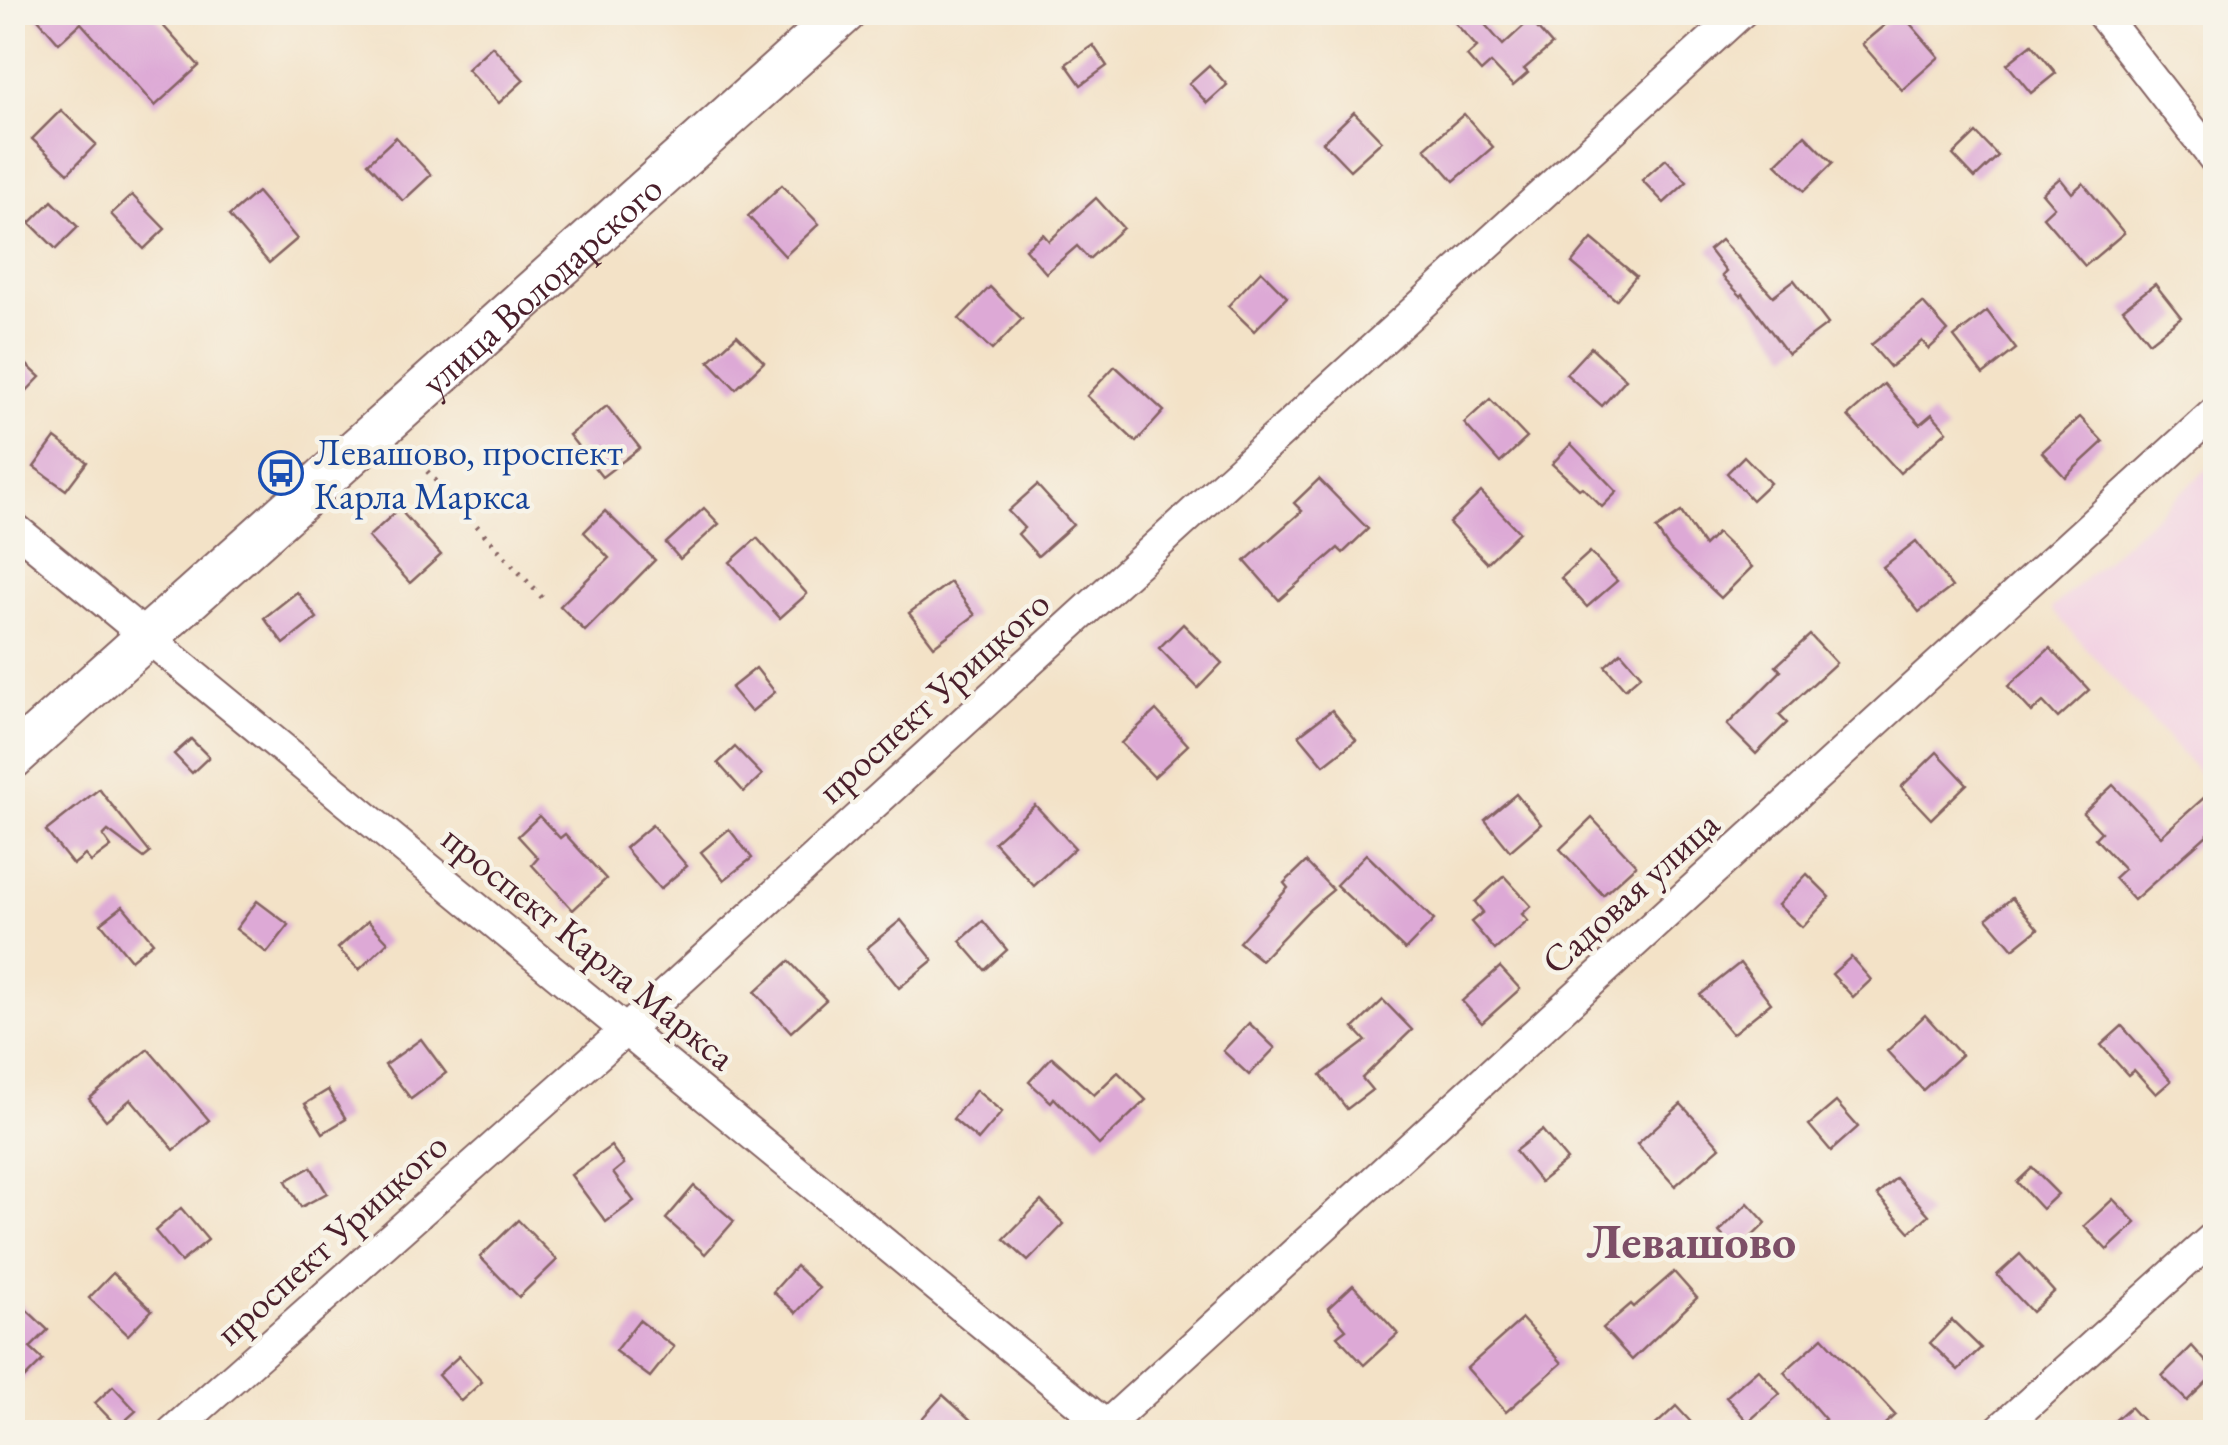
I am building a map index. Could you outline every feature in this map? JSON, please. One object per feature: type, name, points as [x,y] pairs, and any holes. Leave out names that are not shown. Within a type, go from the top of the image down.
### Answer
[{"type":"street","name":"улица Володарского","points":[[12,758],[845,12]]},
{"type":"street","name":"проспект Урицкого","points":[[172,1432],[627,1029],[1742,12]]},
{"type":"street","points":[[2100,12],[2216,161]]},
{"type":"street","name":"Садовая улица","points":[[1106,1430],[2216,411]]},
{"type":"street","name":"проспект Карла Маркса","points":[[12,526],[627,1029],[1106,1430]]},
{"type":"street","points":[[1996,1432],[2216,1235]]},
{"type":"path","points":[[383,424],[547,603]]},
{"type":"shaded area","points":[[2215,462],[2215,791],[2051,609]]},
{"type":"building","points":[[32,12],[151,12],[199,66],[155,106],[81,23],[59,43]]},
{"type":"building","points":[[1445,12],[1474,12],[1503,45],[1530,20],[1552,45],[1524,69],[1528,73],[1513,86],[1491,63],[1481,72],[1467,56],[1477,47]]},
{"type":"building","points":[[1900,12],[1939,57],[1902,90],[1862,44]]},
{"type":"building","points":[[2032,44],[2056,73],[2031,93],[2007,64]]},
{"type":"building","points":[[1093,45],[1107,66],[1081,85],[1066,64]]},
{"type":"building","points":[[492,46],[524,80],[499,103],[467,69]]},
{"type":"building","points":[[1209,65],[1227,85],[1207,103],[1189,83]]},
{"type":"building","points":[[61,110],[96,144],[68,173],[32,139]]},
{"type":"building","points":[[1354,112],[1382,141],[1350,170],[1323,142]]},
{"type":"building","points":[[1464,114],[1493,147],[1454,181],[1425,148]]},
{"type":"building","points":[[1976,133],[1998,156],[1975,178],[1953,155]]},
{"type":"building","points":[[1805,135],[1833,163],[1804,191],[1776,164]]},
{"type":"building","points":[[396,137],[431,175],[403,201],[368,163]]},
{"type":"building","points":[[1666,159],[1687,182],[1664,203],[1642,180]]},
{"type":"building","points":[[2060,178],[2072,193],[2083,183],[2124,233],[2085,266],[2043,217],[2054,207],[2042,193]]},
{"type":"building","points":[[782,185],[819,224],[785,256],[748,216]]},
{"type":"building","points":[[257,192],[297,239],[269,263],[229,216]]},
{"type":"building","points":[[132,195],[165,229],[144,249],[111,214]]},
{"type":"building","points":[[1096,198],[1123,228],[1089,259],[1077,246],[1046,273],[1025,249],[1043,234],[1049,241]]},
{"type":"building","points":[[52,201],[78,227],[56,249],[30,223]]},
{"type":"building","points":[[1592,239],[1636,276],[1616,300],[1572,263]]},
{"type":"building","points":[[1721,240],[1773,296],[1794,280],[1828,324],[1788,354],[1743,294],[1722,276],[1726,272],[1709,250]]},
{"type":"building","points":[[1261,271],[1287,297],[1254,331],[1228,306]]},
{"type":"building","points":[[2155,284],[2181,317],[2149,342],[2123,309]]},
{"type":"building","points":[[990,287],[1022,319],[992,350],[959,319]]},
{"type":"building","points":[[1923,303],[1948,331],[1929,349],[1922,341],[1890,367],[1871,345]]},
{"type":"building","points":[[1987,311],[2016,349],[1983,375],[1954,337]]},
{"type":"building","points":[[737,335],[764,362],[736,389],[709,361]]},
{"type":"building","points":[[1591,347],[1626,379],[1602,406],[1566,374]]},
{"type":"building","points":[[12,351],[40,377],[12,406]]},
{"type":"building","points":[[1115,366],[1164,411],[1136,442],[1087,396]]},
{"type":"building","points":[[1884,384],[1920,424],[1932,414],[1947,431],[1900,473],[1848,416]]},
{"type":"building","points":[[1490,399],[1527,438],[1500,463],[1464,423]]},
{"type":"building","points":[[607,406],[640,448],[602,477],[569,435]]},
{"type":"building","points":[[2080,417],[2103,442],[2065,477],[2042,452]]},
{"type":"building","points":[[55,438],[87,462],[66,490],[34,467]]},
{"type":"building","points":[[1571,444],[1617,492],[1602,507],[1552,464]]},
{"type":"building","points":[[1744,456],[1770,483],[1752,500],[1727,473]]},
{"type":"building","points":[[1319,479],[1368,529],[1343,553],[1338,548],[1279,600],[1245,561],[1302,511],[1294,503]]},
{"type":"building","points":[[1037,485],[1073,525],[1038,556],[1018,534],[1024,528],[1008,511]]},
{"type":"building","points":[[1481,492],[1519,532],[1487,563],[1449,523]]},
{"type":"building","points":[[704,508],[719,524],[680,559],[666,543]]},
{"type":"building","points":[[399,509],[441,555],[410,583],[368,537]]},
{"type":"building","points":[[605,511],[655,560],[585,631],[560,606],[609,558],[584,532]]},
{"type":"building","points":[[1681,512],[1704,546],[1717,533],[1752,567],[1721,598],[1670,550],[1656,529]]},
{"type":"building","points":[[757,538],[807,594],[780,618],[730,562]]},
{"type":"building","points":[[1916,541],[1952,587],[1919,612],[1883,567]]},
{"type":"building","points":[[1590,552],[1617,581],[1587,607],[1561,578]]},
{"type":"building","points":[[950,582],[975,615],[934,646],[909,613]]},
{"type":"building","points":[[297,592],[317,618],[284,644],[264,618]]},
{"type":"building","points":[[1183,624],[1222,663],[1198,688],[1159,648]]},
{"type":"building","points":[[1810,635],[1836,663],[1779,715],[1787,723],[1756,754],[1727,725],[1781,671],[1776,666]]},
{"type":"building","points":[[2050,648],[2089,690],[2058,718],[2043,702],[2032,712],[2008,686]]},
{"type":"building","points":[[1621,652],[1641,675],[1625,689],[1605,666]]},
{"type":"building","points":[[756,668],[775,692],[751,712],[731,688]]},
{"type":"building","points":[[1156,710],[1188,745],[1154,777],[1121,743]]},
{"type":"building","points":[[1332,710],[1356,740],[1324,765],[1299,735]]},
{"type":"building","points":[[191,739],[209,757],[192,773],[174,754]]},
{"type":"building","points":[[735,747],[762,775],[744,792],[718,763]]},
{"type":"building","points":[[1937,752],[1967,784],[1931,819],[1901,787]]},
{"type":"building","points":[[2113,785],[2161,836],[2216,787],[2216,827],[2134,900],[2114,878],[2124,869],[2095,838],[2101,832],[2083,813]]},
{"type":"building","points":[[99,789],[150,853],[144,858],[108,831],[103,836],[111,847],[91,862],[85,855],[73,865],[46,831]]},
{"type":"building","points":[[1516,794],[1541,824],[1510,851],[1485,820]]},
{"type":"building","points":[[1035,805],[1075,848],[1034,886],[994,842]]},
{"type":"building","points":[[539,816],[560,838],[565,834],[606,879],[573,910],[532,865],[538,858],[518,836]]},
{"type":"building","points":[[1592,818],[1636,865],[1603,895],[1560,849]]},
{"type":"building","points":[[652,825],[687,866],[660,889],[625,848]]},
{"type":"building","points":[[729,829],[752,858],[724,880],[701,852]]},
{"type":"building","points":[[1366,854],[1434,920],[1405,950],[1336,885]]},
{"type":"building","points":[[1306,862],[1333,890],[1261,960],[1239,942],[1288,888],[1284,883]]},
{"type":"building","points":[[1807,874],[1830,897],[1802,927],[1778,905]]},
{"type":"building","points":[[1504,876],[1531,906],[1522,914],[1528,921],[1495,950],[1471,922],[1483,912],[1475,902]]},
{"type":"building","points":[[2012,898],[2038,929],[2013,949],[1987,918]]},
{"type":"building","points":[[257,901],[289,925],[267,953],[236,929]]},
{"type":"building","points":[[123,906],[153,942],[131,960],[101,923]]},
{"type":"building","points":[[901,920],[933,960],[899,988],[867,948]]},
{"type":"building","points":[[368,921],[388,942],[359,970],[338,948]]},
{"type":"building","points":[[983,921],[1007,950],[985,970],[960,941]]},
{"type":"building","points":[[1851,957],[1871,980],[1853,997],[1832,974]]},
{"type":"building","points":[[789,961],[826,1000],[791,1032],[755,992]]},
{"type":"building","points":[[1740,963],[1771,1003],[1732,1034],[1700,995]]},
{"type":"building","points":[[1500,967],[1520,989],[1482,1023],[1462,1001]]},
{"type":"building","points":[[1383,1000],[1412,1030],[1362,1078],[1372,1090],[1347,1109],[1321,1075],[1366,1041],[1354,1028]]},
{"type":"building","points":[[1925,1015],[1961,1055],[1923,1090],[1887,1051]]},
{"type":"building","points":[[1249,1023],[1275,1048],[1249,1075],[1223,1051]]},
{"type":"building","points":[[2122,1026],[2171,1081],[2156,1094],[2134,1070],[2128,1075],[2101,1045]]},
{"type":"building","points":[[421,1039],[446,1073],[411,1099],[385,1065]]},
{"type":"building","points":[[148,1049],[209,1120],[174,1150],[131,1099],[106,1120],[89,1099]]},
{"type":"building","points":[[1052,1057],[1094,1095],[1118,1072],[1146,1100],[1099,1145],[1054,1098],[1051,1102],[1029,1082]]},
{"type":"building","points":[[328,1090],[346,1119],[323,1133],[305,1104]]},
{"type":"building","points":[[976,1090],[1002,1112],[978,1140],[953,1119]]},
{"type":"building","points":[[1836,1102],[1858,1127],[1831,1151],[1809,1125]]},
{"type":"building","points":[[1681,1104],[1720,1147],[1675,1186],[1637,1144]]},
{"type":"building","points":[[1542,1130],[1567,1160],[1540,1182],[1515,1151]]},
{"type":"building","points":[[611,1146],[624,1164],[613,1173],[634,1201],[606,1222],[571,1175]]},
{"type":"building","points":[[311,1167],[327,1193],[301,1207],[286,1181]]},
{"type":"building","points":[[2032,1168],[2058,1194],[2042,1209],[2017,1182]]},
{"type":"building","points":[[1896,1178],[1929,1215],[1910,1232],[1877,1195]]},
{"type":"building","points":[[694,1186],[734,1221],[705,1254],[666,1219]]},
{"type":"building","points":[[2113,1199],[2136,1223],[2107,1250],[2084,1226]]},
{"type":"building","points":[[1041,1201],[1064,1224],[1028,1261],[1004,1239]]},
{"type":"building","points":[[1748,1203],[1766,1223],[1737,1251],[1719,1232]]},
{"type":"building","points":[[181,1208],[208,1240],[181,1262],[155,1231]]},
{"type":"building","points":[[518,1220],[557,1260],[519,1297],[480,1257]]},
{"type":"building","points":[[2020,1254],[2054,1292],[2032,1312],[1997,1275]]},
{"type":"building","points":[[796,1266],[819,1288],[796,1313],[773,1292]]},
{"type":"building","points":[[1674,1272],[1697,1298],[1632,1360],[1603,1328]]},
{"type":"building","points":[[113,1273],[152,1310],[128,1335],[89,1298]]},
{"type":"building","points":[[1353,1285],[1398,1334],[1364,1365],[1337,1336],[1346,1329],[1328,1308]]},
{"type":"building","points":[[12,1296],[48,1330],[30,1348],[43,1360],[12,1391]]},
{"type":"building","points":[[1522,1319],[1562,1363],[1506,1412],[1467,1368]]},
{"type":"building","points":[[639,1320],[674,1347],[650,1377],[615,1351]]},
{"type":"building","points":[[1952,1320],[1981,1348],[1958,1370],[1930,1343]]},
{"type":"building","points":[[1823,1337],[1895,1415],[1876,1432],[1809,1432],[1825,1419],[1784,1372]]},
{"type":"building","points":[[2192,1346],[2216,1373],[2187,1401],[2162,1376]]},
{"type":"building","points":[[459,1356],[482,1382],[461,1401],[438,1375]]},
{"type":"building","points":[[1758,1369],[1780,1394],[1748,1422],[1726,1397]]},
{"type":"building","points":[[113,1386],[136,1411],[118,1427],[95,1403]]},
{"type":"building","points":[[943,1395],[984,1432],[910,1432]]},
{"type":"building","points":[[1676,1406],[1700,1432],[1648,1432]]},
{"type":"building","points":[[2130,1407],[2153,1432],[2102,1432]]},
{"type":"place","name":"Левашово, проспект Карла Маркса","points":[[281,473]]},
{"type":"district","name":"Левашово","points":[[1691,1241]]}]
